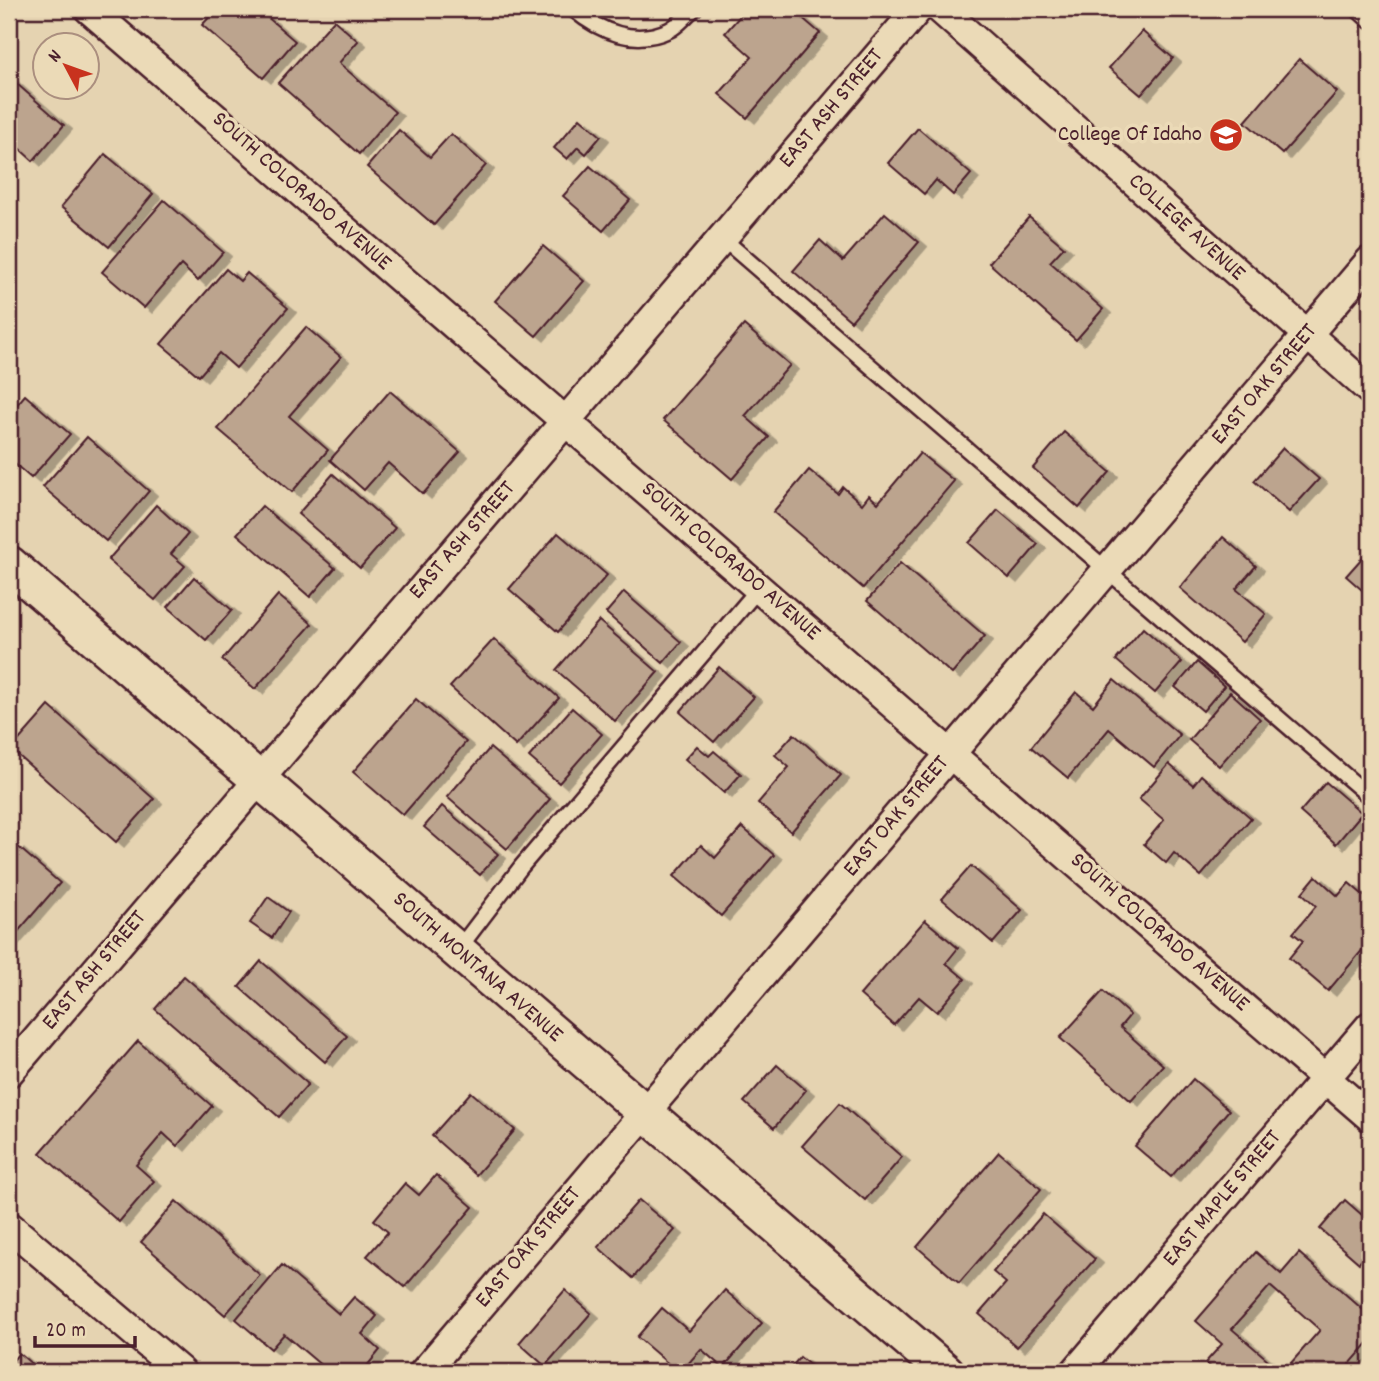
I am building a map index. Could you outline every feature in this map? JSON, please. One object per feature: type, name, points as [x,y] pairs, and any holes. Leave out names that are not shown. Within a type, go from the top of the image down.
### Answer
[{"type":"street","name":"SOUTH COLORADO AVENUE","points":[[89,9],[1370,1117]]},
{"type":"street","name":"EAST ASH STREET","points":[[9,1072],[918,9]]},
{"type":"street","name":"COLLEGE AVENUE","points":[[940,9],[1370,390]]},
{"type":"street","name":"EAST OAK STREET","points":[[424,1372],[1370,261]]},
{"type":"street","name":"SOUTH MONTANA AVENUE","points":[[9,564],[946,1372]]},
{"type":"street","name":"EAST MAPLE STREET","points":[[1075,1372],[1370,1026]]},
{"type":"street","points":[[9,1226],[181,1372]]},
{"type":"lane","points":[[573,9],[607,32],[637,38],[670,30],[694,9]]},
{"type":"lane","points":[[1357,9],[1370,20]]},
{"type":"lane","points":[[722,238],[1370,797]]},
{"type":"lane","points":[[457,951],[521,867],[760,587]]},
{"type":"building","points":[[217,9],[258,9],[295,41],[263,78],[202,25]]},
{"type":"building","points":[[746,9],[792,9],[820,33],[747,118],[719,94],[752,57],[725,33]]},
{"type":"building","points":[[334,20],[358,41],[339,63],[395,112],[359,154],[278,83]]},
{"type":"building","points":[[1142,31],[1173,58],[1141,95],[1109,68]]},
{"type":"building","points":[[1299,59],[1337,92],[1282,154],[1245,122]]},
{"type":"building","points":[[9,77],[32,97],[32,102],[38,102],[64,125],[33,161],[9,139]]},
{"type":"building","points":[[580,118],[601,136],[586,154],[578,147],[567,159],[554,148]]},
{"type":"building","points":[[918,128],[971,174],[953,195],[936,180],[924,194],[888,163]]},
{"type":"building","points":[[399,130],[430,157],[451,134],[486,165],[434,225],[367,167]]},
{"type":"building","points":[[105,154],[153,194],[109,247],[61,207]]},
{"type":"building","points":[[590,166],[630,200],[603,231],[563,196]]},
{"type":"building","points":[[164,200],[223,252],[198,281],[181,265],[144,308],[102,272]]},
{"type":"building","points":[[885,213],[919,242],[851,321],[793,271],[820,240],[843,261]]},
{"type":"building","points":[[1029,217],[1064,247],[1050,262],[1103,309],[1076,340],[989,263]]},
{"type":"building","points":[[543,246],[584,281],[536,336],[495,301]]},
{"type":"building","points":[[226,269],[240,281],[247,273],[288,308],[236,368],[219,353],[199,376],[161,344]]},
{"type":"building","points":[[744,325],[790,365],[745,416],[769,437],[732,479],[663,420]]},
{"type":"building","points":[[306,327],[341,357],[289,416],[328,450],[292,492],[218,429]]},
{"type":"building","points":[[390,391],[460,452],[423,494],[388,463],[364,490],[330,460]]},
{"type":"building","points":[[25,395],[70,434],[31,478],[9,459],[9,414]]},
{"type":"building","points":[[1064,432],[1110,472],[1079,508],[1033,468]]},
{"type":"building","points":[[87,437],[149,491],[106,541],[43,487]]},
{"type":"building","points":[[1283,448],[1319,479],[1289,512],[1254,481]]},
{"type":"building","points":[[920,453],[954,481],[863,588],[773,512],[809,470],[838,494],[843,487],[862,504],[869,495],[878,503]]},
{"type":"building","points":[[333,474],[395,528],[360,568],[298,514]]},
{"type":"building","points":[[156,505],[188,534],[171,554],[185,566],[155,600],[108,560]]},
{"type":"building","points":[[262,506],[335,568],[310,597],[237,534]]},
{"type":"building","points":[[998,510],[1038,544],[1009,578],[969,543]]},
{"type":"building","points":[[558,533],[607,575],[558,632],[509,589]]},
{"type":"building","points":[[1223,537],[1256,566],[1236,589],[1266,614],[1242,642],[1180,588]]},
{"type":"building","points":[[1370,549],[1370,597],[1346,576]]},
{"type":"building","points":[[900,563],[985,636],[952,674],[867,601]]},
{"type":"building","points":[[194,577],[232,610],[206,640],[168,607]]},
{"type":"building","points":[[624,592],[681,642],[663,663],[606,613]]},
{"type":"building","points":[[278,595],[312,624],[255,689],[222,660]]},
{"type":"building","points":[[599,621],[658,672],[615,721],[556,670]]},
{"type":"building","points":[[1143,628],[1182,662],[1155,693],[1116,660]]},
{"type":"building","points":[[494,639],[559,698],[516,746],[450,687]]},
{"type":"building","points":[[1197,662],[1224,686],[1203,711],[1175,687]]},
{"type":"building","points":[[719,667],[754,697],[714,742],[680,712]]},
{"type":"building","points":[[1114,680],[1180,735],[1154,767],[1109,729],[1068,778],[1031,747],[1076,692],[1093,706]]},
{"type":"building","points":[[1230,692],[1260,719],[1219,766],[1189,740]]},
{"type":"building","points":[[416,699],[466,742],[403,815],[353,772]]},
{"type":"building","points":[[49,706],[154,799],[116,842],[11,749]]},
{"type":"building","points":[[572,708],[602,734],[559,783],[529,757]]},
{"type":"building","points":[[794,734],[841,775],[791,832],[758,803],[789,767],[775,755]]},
{"type":"building","points":[[697,746],[709,756],[714,751],[741,774],[724,793],[685,759]]},
{"type":"building","points":[[490,748],[550,799],[507,849],[447,797]]},
{"type":"building","points":[[1169,764],[1193,785],[1201,775],[1251,818],[1201,876],[1174,853],[1166,863],[1144,844],[1164,820],[1139,799]]},
{"type":"building","points":[[1326,782],[1362,813],[1336,844],[1300,812]]},
{"type":"building","points":[[442,806],[498,854],[480,875],[424,827]]},
{"type":"building","points":[[742,827],[774,855],[721,916],[674,876],[701,845],[715,858]]},
{"type":"building","points":[[16,845],[60,883],[9,942],[9,853]]},
{"type":"building","points":[[971,866],[1022,910],[993,943],[942,899]]},
{"type":"building","points":[[1316,876],[1338,896],[1349,883],[1370,901],[1370,941],[1328,991],[1289,958],[1303,941],[1293,933],[1316,906],[1302,893]]},
{"type":"building","points":[[268,897],[289,912],[272,938],[250,923]]},
{"type":"building","points":[[925,920],[958,948],[946,963],[965,979],[937,1012],[919,997],[894,1025],[860,995]]},
{"type":"building","points":[[261,961],[347,1036],[325,1062],[239,987]]},
{"type":"building","points":[[184,976],[308,1084],[279,1117],[155,1009]]},
{"type":"building","points":[[1103,991],[1130,1015],[1120,1027],[1163,1065],[1131,1101],[1060,1038]]},
{"type":"building","points":[[138,1041],[212,1106],[177,1146],[163,1133],[136,1165],[154,1181],[119,1222],[40,1153]]},
{"type":"building","points":[[777,1065],[806,1090],[774,1128],[744,1102]]},
{"type":"building","points":[[1193,1079],[1229,1110],[1171,1177],[1135,1146]]},
{"type":"building","points":[[471,1092],[515,1130],[476,1175],[432,1136]]},
{"type":"building","points":[[840,1103],[902,1157],[865,1200],[802,1146]]},
{"type":"building","points":[[999,1152],[1041,1189],[959,1283],[917,1247]]},
{"type":"building","points":[[436,1175],[473,1207],[405,1287],[367,1256],[388,1232],[374,1220],[405,1183],[419,1195]]},
{"type":"building","points":[[639,1200],[675,1230],[633,1278],[598,1247]]},
{"type":"building","points":[[1345,1200],[1370,1222],[1370,1250],[1359,1263],[1320,1229]]},
{"type":"building","points":[[176,1201],[260,1275],[225,1315],[141,1242]]},
{"type":"building","points":[[1043,1214],[1095,1259],[1017,1347],[979,1314],[1006,1283],[993,1272]]},
{"type":"building","points":[[1256,1252],[1281,1274],[1299,1253],[1370,1316],[1370,1341],[1343,1372],[1302,1372],[1291,1363],[1320,1330],[1270,1286],[1232,1329],[1282,1372],[1216,1372],[1205,1363],[1222,1344],[1196,1321]]},
{"type":"building","points":[[282,1265],[339,1314],[354,1297],[377,1316],[362,1334],[380,1350],[362,1372],[329,1372],[284,1334],[271,1349],[236,1319]]},
{"type":"building","points":[[565,1290],[591,1313],[545,1366],[519,1343]]},
{"type":"building","points":[[725,1290],[762,1323],[723,1368],[701,1349],[681,1372],[678,1372],[637,1337],[662,1308],[689,1331]]},
{"type":"building","points":[[19,1353],[41,1372],[9,1372],[9,1365]]},
{"type":"building","points":[[800,1357],[818,1372],[787,1372]]},
{"type":"place","name":"College Of Idaho","points":[[1226,135]]}]
